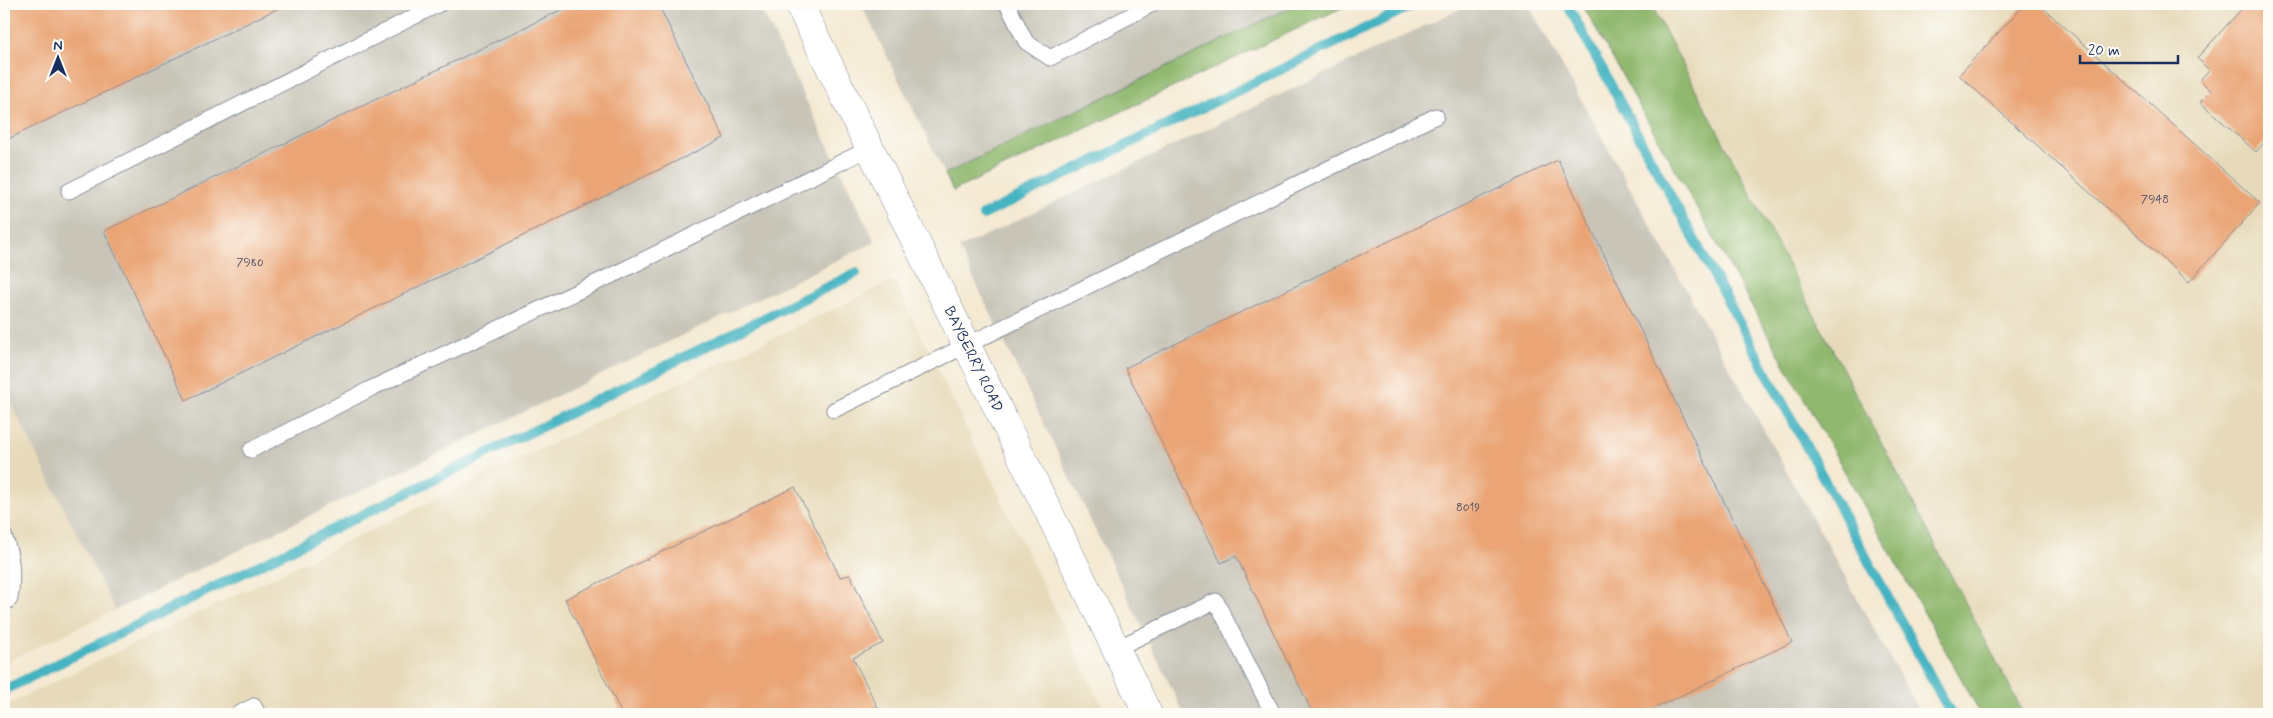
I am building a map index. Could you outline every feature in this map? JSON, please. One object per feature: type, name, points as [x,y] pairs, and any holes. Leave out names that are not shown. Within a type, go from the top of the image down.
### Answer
[{"type":"street","name":"BAYBERRY ROAD","points":[[799,4],[1148,714]]},
{"type":"lane","points":[[69,191],[439,4]]},
{"type":"lane","points":[[1007,4],[1026,42],[1050,58],[1152,4]]},
{"type":"lane","points":[[834,410],[1436,116]]},
{"type":"lane","points":[[251,450],[370,389],[619,272],[870,148]]},
{"type":"lane","points":[[4,536],[14,574],[10,599],[4,604]]},
{"type":"lane","points":[[1117,648],[1216,601],[1273,714]]},
{"type":"lane","points":[[238,714],[254,706],[258,714]]},
{"type":"shaded area","points":[[4,4],[759,4],[875,242],[115,610],[4,390]]},
{"type":"shaded area","points":[[861,4],[1297,4],[945,174]]},
{"type":"shaded area","points":[[1470,4],[1528,4],[1921,714],[1184,714],[959,248]]},
{"type":"shaded area","points":[[1651,4],[2269,4],[2269,714],[2024,714]]},
{"type":"shaded area","points":[[894,280],[1106,714],[4,714],[4,706]]},
{"type":"shaded area","points":[[4,390],[115,610],[4,663]]},
{"type":"green space","points":[[1297,4],[1350,4],[953,191],[945,174]]},
{"type":"green space","points":[[1582,4],[1651,4],[2024,714],[1981,714]]},
{"type":"building","points":[[4,4],[287,4],[4,141]]},
{"type":"building","points":[[573,4],[658,4],[724,138],[186,400],[104,231]]},
{"type":"building","points":[[2025,4],[2039,4],[2260,203],[2189,282],[1959,75]]},
{"type":"building","points":[[2246,4],[2269,4],[2269,137],[2256,152],[2200,102],[2211,91],[2200,80],[2209,70],[2197,58]]},
{"type":"building","points":[[1558,160],[1792,642],[1643,714],[1313,714],[1236,556],[1221,563],[1125,368]]},
{"type":"building","points":[[795,487],[840,577],[850,575],[883,643],[853,658],[881,714],[622,714],[565,599]]},
{"type":"waterway","points":[[983,215],[1415,4]]},
{"type":"waterway","points":[[1567,4],[1951,714]]},
{"type":"waterway","points":[[4,690],[856,273]]}]
